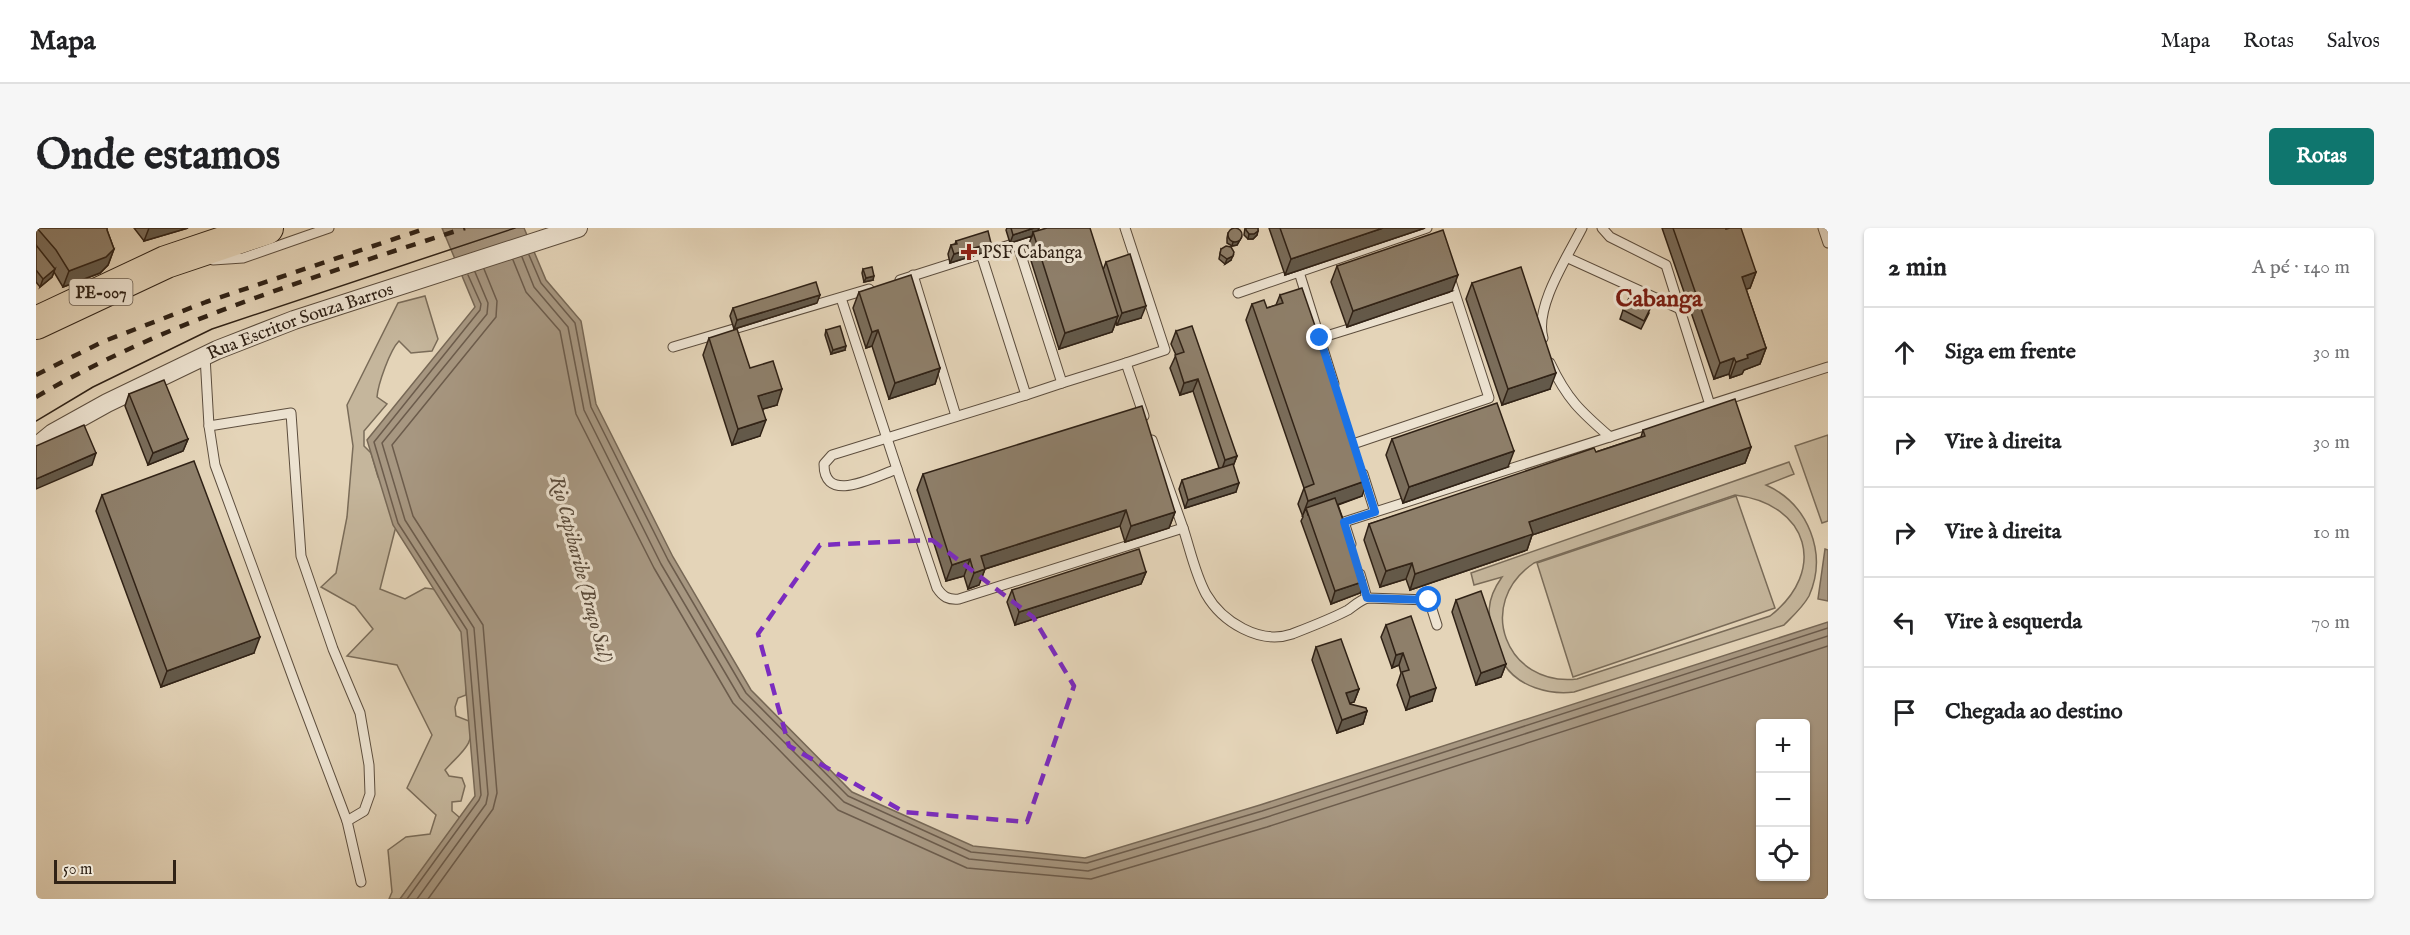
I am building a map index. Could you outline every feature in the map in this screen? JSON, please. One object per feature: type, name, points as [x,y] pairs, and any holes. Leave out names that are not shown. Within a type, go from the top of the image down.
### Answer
[{"type":"highway","name":"PE-007","points":[[36,323],[166,262],[267,228]]},
{"type":"street","name":"Rua Escritor Souza Barros","points":[[36,447],[53,433],[108,403],[205,356],[294,320],[578,228]]},
{"type":"lane","points":[[166,262],[243,258],[329,228]]},
{"type":"lane","points":[[893,282],[1063,228]]},
{"type":"lane","points":[[897,469],[842,487],[831,484],[824,476],[824,464],[832,455],[1165,350],[1125,228]]},
{"type":"lane","points":[[1238,293],[1427,228]]},
{"type":"lane","points":[[1433,228],[1437,239]]},
{"type":"lane","points":[[1582,228],[1543,307],[1540,330],[1550,363],[1564,392],[1582,413],[1610,437]]},
{"type":"lane","points":[[1602,228],[1610,237],[1666,265],[1710,405]]},
{"type":"lane","points":[[1017,243],[1062,383]]},
{"type":"lane","points":[[981,254],[1026,395]]},
{"type":"lane","points":[[1568,258],[1680,309]]},
{"type":"lane","points":[[1299,272],[1337,391]]},
{"type":"lane","points":[[1353,444],[1490,398],[1448,273]]},
{"type":"lane","points":[[913,275],[956,416]]},
{"type":"lane","points":[[673,347],[882,285]]},
{"type":"lane","points":[[1320,338],[1455,296]]},
{"type":"lane","points":[[841,298],[936,588],[949,600],[959,599],[1183,528]]},
{"type":"lane","points":[[205,356],[209,426],[215,465],[347,821],[361,882]]},
{"type":"lane","points":[[1126,363],[1205,593],[1218,610],[1242,628],[1264,636],[1290,635],[1367,598],[1429,600],[1437,625]]},
{"type":"lane","points":[[1354,555],[1344,522],[1828,367]]},
{"type":"lane","points":[[209,426],[291,413],[301,556],[333,649],[360,713],[369,765],[370,794],[364,811],[347,821]]},
{"type":"lane","points":[[1350,433],[1358,459]]},
{"type":"lane","points":[[1361,470],[1375,512]]},
{"type":"lane","points":[[1357,565],[1367,598]]},
{"type":"highlighted area","points":[[932,540],[1033,617],[1074,686],[1027,822],[904,812],[789,746],[758,634],[820,545]]},
{"type":"shaded area","points":[[425,296],[438,339],[432,351],[411,353],[399,341],[396,345],[385,367],[377,397],[387,404],[364,431],[364,446],[371,453],[378,477],[403,522],[395,530],[380,589],[405,599],[425,588],[433,589],[468,614],[466,695],[458,698],[455,707],[456,716],[469,721],[471,736],[466,748],[445,770],[449,776],[462,778],[465,786],[461,801],[452,802],[452,811],[459,817],[458,826],[400,899],[389,899],[392,892],[388,850],[406,837],[430,834],[436,815],[407,788],[432,735],[397,665],[347,656],[373,629],[355,606],[321,587],[336,573],[347,517],[353,446],[347,405],[398,303]]},
{"type":"shaded area","points":[[1828,435],[1828,521],[1822,523],[1795,446]]},
{"type":"shaded area","points":[[1789,462],[1794,474],[1766,485],[1781,493],[1803,517],[1815,547],[1816,563],[1809,596],[1784,625],[1565,693],[1535,688],[1517,679],[1510,672],[1502,659],[1489,616],[1490,601],[1502,577],[1474,585],[1471,573]],"holes":[[[1735,495],[1760,501],[1780,511],[1794,525],[1802,542],[1804,560],[1799,579],[1788,598],[1770,616],[1577,679],[1552,678],[1532,670],[1516,656],[1506,639],[1503,619],[1505,599],[1516,580],[1534,563]]]},
{"type":"shaded area","points":[[1736,496],[1775,608],[1573,677],[1537,563]]},
{"type":"water","name":"Rio Capibaribe (Braço Sul)","points":[[442,228],[524,228],[546,280],[581,321],[596,404],[673,557],[751,690],[852,792],[973,846],[1085,858],[1260,805],[1828,622],[1828,899],[400,899],[475,796],[461,632],[393,525],[367,440],[475,307]]},
{"type":"water","points":[[1825,549],[1828,550],[1828,601],[1818,599]]},
{"type":"building","points":[[37,228],[107,228],[114,249],[106,257],[69,271],[56,250]]},
{"type":"building","points":[[1011,228],[1034,228],[1013,235]]},
{"type":"building","points":[[1047,228],[1090,228],[1118,316],[1065,333],[1033,232]]},
{"type":"building","points":[[1235,228],[1240,230],[1242,235],[1240,240],[1235,242],[1230,240],[1228,235],[1230,230]]},
{"type":"building","points":[[1246,228],[1258,228],[1258,231],[1249,234]]},
{"type":"building","points":[[1280,228],[1383,228],[1291,259]]},
{"type":"building","points":[[1673,228],[1741,228],[1756,272],[1742,277],[1766,348],[1736,362],[1734,358],[1720,363]]},
{"type":"building","points":[[1443,230],[1458,275],[1353,311],[1337,266]]},
{"type":"building","points":[[988,231],[991,243],[954,254],[951,245],[957,244],[956,241]]},
{"type":"building","points":[[36,245],[55,269],[43,279],[36,270]]},
{"type":"building","points":[[1226,246],[1231,247],[1234,252],[1233,256],[1227,259],[1220,254],[1221,249]]},
{"type":"building","points":[[1130,254],[1146,306],[1122,313],[1106,262]]},
{"type":"building","points":[[872,267],[874,276],[866,278],[863,269]]},
{"type":"building","points":[[1521,267],[1556,373],[1508,389],[1472,283]]},
{"type":"building","points":[[911,275],[940,368],[895,383],[878,330],[872,332],[859,292]]},
{"type":"building","points":[[816,282],[820,295],[737,320],[733,308]]},
{"type":"building","points":[[1302,288],[1368,480],[1308,501],[1304,488],[1314,484],[1252,304],[1264,300],[1267,308],[1283,303],[1280,295]]},
{"type":"building","points":[[1631,294],[1652,305],[1644,321],[1623,310]]},
{"type":"building","points":[[840,326],[846,346],[833,350],[826,330]]},
{"type":"building","points":[[1192,326],[1237,456],[1225,460],[1198,379],[1184,383],[1175,355],[1184,352],[1176,331]]},
{"type":"building","points":[[737,329],[750,368],[773,361],[782,389],[758,396],[766,420],[738,429],[709,338]]},
{"type":"building","points":[[164,380],[188,439],[153,453],[129,394]]},
{"type":"building","points":[[1735,399],[1751,447],[1529,522],[1533,534],[1415,574],[1412,563],[1386,571],[1369,524],[1594,448],[1596,452],[1645,436],[1643,430]]},
{"type":"building","points":[[1497,403],[1514,451],[1409,487],[1392,439]]},
{"type":"building","points":[[1142,406],[1175,512],[1131,526],[1126,510],[981,556],[985,569],[974,573],[970,559],[952,565],[923,474]]},
{"type":"building","points":[[84,425],[96,453],[36,479],[36,446]]},
{"type":"building","points":[[194,461],[260,637],[167,671],[102,495]]},
{"type":"building","points":[[1233,464],[1239,483],[1188,500],[1182,480]]},
{"type":"building","points":[[1335,498],[1365,581],[1335,591],[1306,508]]},
{"type":"building","points":[[1139,549],[1146,572],[1019,612],[1012,590]]},
{"type":"building","points":[[1481,591],[1506,664],[1481,673],[1456,600]]},
{"type":"building","points":[[1411,616],[1436,688],[1410,697],[1402,672],[1409,670],[1403,653],[1396,655],[1386,625]]},
{"type":"building","points":[[1341,639],[1359,689],[1346,693],[1350,704],[1366,708],[1367,711],[1342,720],[1316,647]]},
{"type":"tram line","points":[[36,421],[93,387],[212,329],[515,228]]},
{"type":"railway","points":[[36,375],[102,342],[206,302],[427,228]]},
{"type":"railway","points":[[36,397],[87,369],[192,322],[300,282],[465,228]]},
{"type":"place","name":"PSF Cabanga","points":[[969,252]]},
{"type":"district","name":"Cabanga","points":[[1659,298]]},
{"type":"route","points":[[1320,338],[1375,512],[1344,522],[1367,598],[1429,600]]}]
